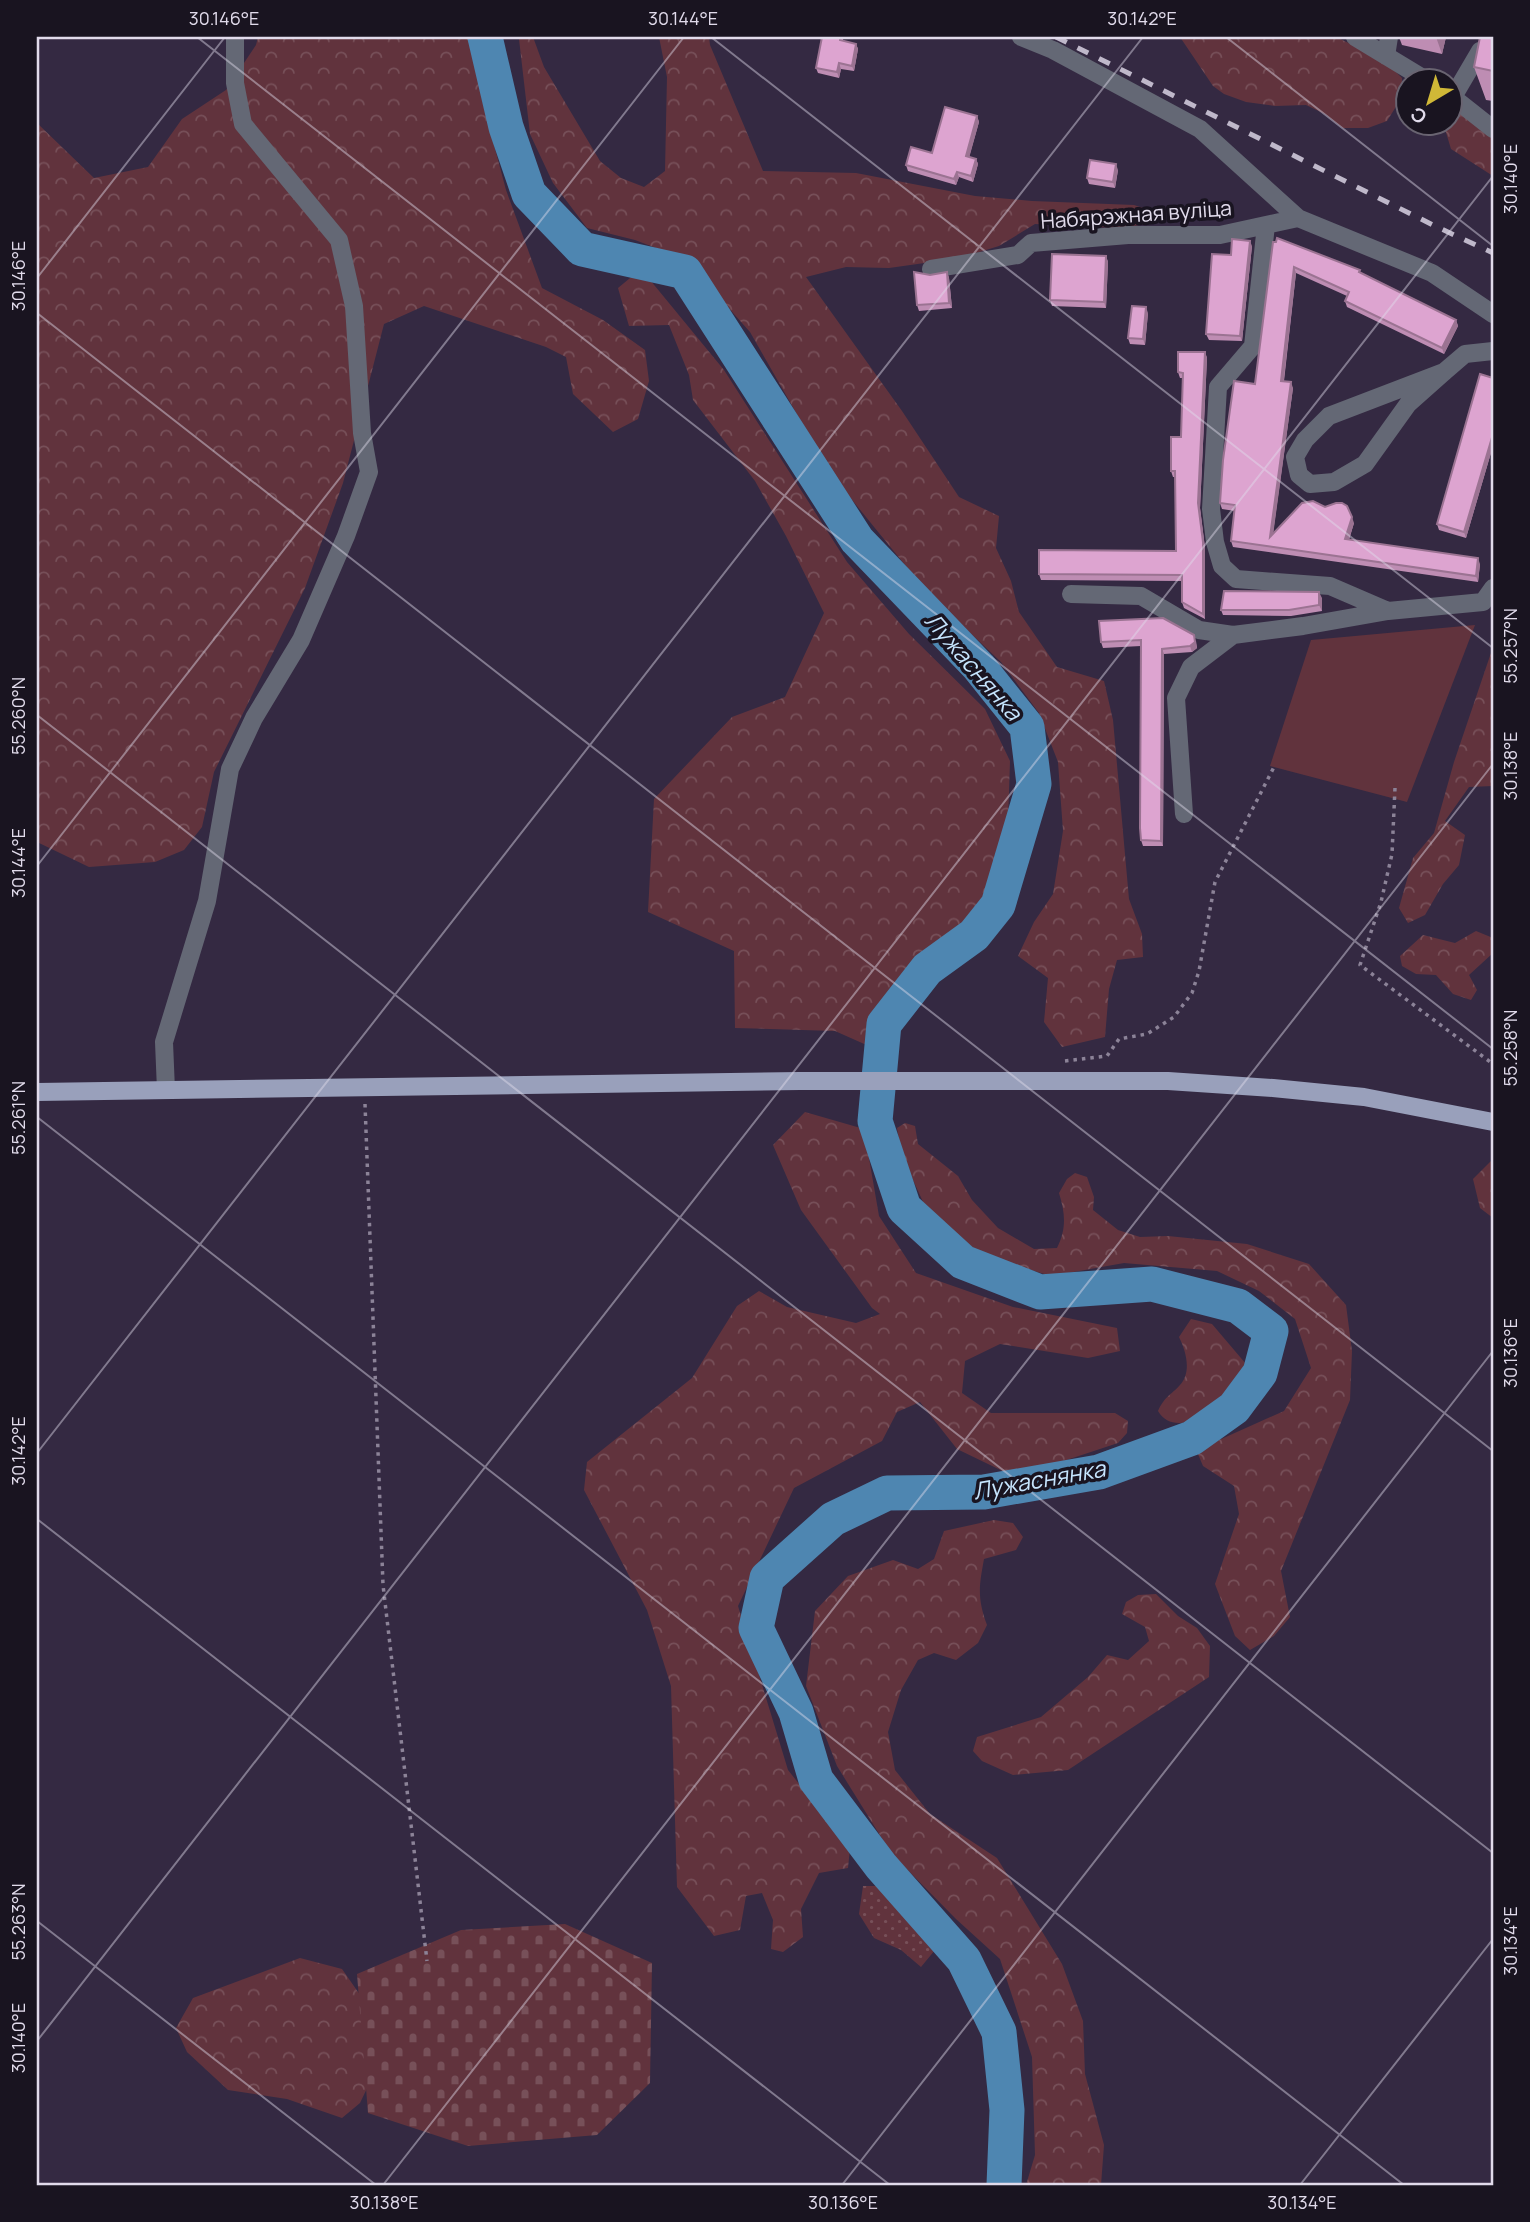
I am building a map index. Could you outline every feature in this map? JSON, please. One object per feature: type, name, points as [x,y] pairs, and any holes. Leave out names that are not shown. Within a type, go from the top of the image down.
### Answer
[{"type":"main road","points":[[37,1092],[800,1081],[1168,1081],[1364,1097],[1493,1122]]},
{"type":"street","points":[[166,1090],[163,1042],[207,901],[230,769],[254,718],[301,640],[346,536],[369,472],[362,433],[354,306],[339,240],[243,124],[234,83],[235,37]]},
{"type":"street","points":[[1021,37],[1052,50],[1200,129],[1298,218],[1432,273],[1493,314]]},
{"type":"street","points":[[1355,37],[1403,66]]},
{"type":"street","points":[[1386,56],[1389,37]]},
{"type":"street","points":[[1464,76],[1485,45]]},
{"type":"street","points":[[1464,106],[1493,129]]},
{"type":"street","name":"Набярэжная вуліца","points":[[931,269],[1018,255],[1031,243],[1128,235],[1220,235],[1298,218]]},
{"type":"street","points":[[1266,225],[1252,346],[1218,387],[1211,509],[1215,542],[1222,566],[1236,579],[1330,586],[1388,611]]},
{"type":"street","points":[[1444,372],[1329,416],[1306,440],[1295,457],[1299,475],[1310,484],[1334,482],[1364,464],[1408,404],[1444,372],[1465,354],[1493,351]]},
{"type":"street","points":[[1071,594],[1141,596],[1199,629],[1233,635],[1388,611],[1483,602],[1493,588]]},
{"type":"street","points":[[1184,814],[1176,698],[1191,667],[1233,635]]},
{"type":"path","points":[[1054,1062],[1107,1056],[1119,1039],[1147,1034],[1174,1017],[1192,993],[1199,971],[1215,882],[1274,767]]},
{"type":"path","points":[[1395,788],[1392,854],[1381,902],[1360,965],[1493,1064]]},
{"type":"path","points":[[364,1088],[383,1585],[427,1961]]},
{"type":"green space","points":[[258,37],[483,37],[481,96],[506,190],[542,288],[603,320],[645,350],[649,381],[638,419],[613,432],[573,394],[566,357],[546,347],[424,306],[384,324],[343,483],[305,588],[214,772],[202,827],[184,850],[155,862],[89,867],[37,842],[37,123],[94,178],[148,167],[182,119],[226,90],[256,45]]},
{"type":"green space","points":[[520,37],[533,37],[544,67],[600,161],[621,178],[644,187],[665,171],[667,77],[659,37],[709,37],[763,171],[856,173],[975,196],[1134,205],[1161,214],[1152,223],[1120,228],[1035,224],[999,246],[960,258],[889,268],[846,267],[806,277],[902,411],[959,497],[999,516],[996,548],[1011,581],[1019,612],[1057,667],[1104,681],[1113,720],[1129,899],[1142,934],[1143,957],[1117,960],[1109,989],[1105,1037],[1062,1047],[1044,1022],[1048,978],[1018,956],[1034,922],[1053,894],[1063,831],[1058,762],[1039,713],[1001,662],[927,592],[831,474],[750,332],[685,259],[635,240],[587,228],[553,183],[530,134]]},
{"type":"green space","points":[[1180,37],[1336,37],[1384,60],[1394,70],[1394,110],[1387,121],[1368,128],[1343,128],[1325,114],[1306,105],[1275,106],[1246,102],[1224,94],[1213,86]]},
{"type":"green space","points":[[1464,113],[1493,135],[1493,176],[1451,149],[1447,136],[1464,136]]},
{"type":"green space","points":[[641,269],[724,370],[847,562],[909,634],[985,709],[1010,761],[1006,883],[959,942],[908,983],[891,1007],[871,1047],[835,1031],[735,1028],[734,951],[648,912],[654,799],[732,717],[785,697],[824,613],[755,481],[693,400],[689,375],[669,325],[629,326],[618,288]]},
{"type":"green space","points":[[1475,625],[1407,802],[1270,766],[1311,640]]},
{"type":"green space","points":[[1493,647],[1493,786],[1469,787],[1445,821],[1465,835],[1459,865],[1443,884],[1425,915],[1408,923],[1399,908],[1413,858],[1434,833],[1454,762]]},
{"type":"green space","points":[[1476,931],[1493,938],[1493,953],[1469,975],[1477,990],[1471,1000],[1453,994],[1436,975],[1416,974],[1402,966],[1400,956],[1423,935],[1455,943]]},
{"type":"green space","points":[[805,1112],[864,1129],[879,1216],[916,1273],[1013,1307],[1117,1328],[1120,1351],[1088,1358],[1000,1344],[965,1361],[962,1393],[991,1413],[1115,1413],[1128,1421],[1127,1433],[1118,1443],[1015,1477],[957,1449],[920,1402],[897,1412],[882,1441],[794,1488],[738,1606],[788,1770],[850,1848],[848,1868],[819,1873],[801,1909],[803,1937],[783,1952],[771,1949],[773,1920],[762,1893],[746,1896],[740,1930],[714,1936],[677,1887],[671,1686],[647,1610],[584,1490],[587,1462],[692,1378],[737,1306],[759,1291],[787,1307],[856,1323],[880,1314],[872,1308],[801,1210],[773,1145]]},
{"type":"green space","points":[[905,1123],[915,1126],[918,1144],[958,1176],[972,1200],[998,1228],[1034,1249],[1057,1248],[1064,1220],[1059,1193],[1067,1179],[1075,1173],[1087,1177],[1094,1197],[1093,1210],[1118,1230],[1140,1237],[1168,1236],[1247,1244],[1309,1264],[1346,1305],[1352,1351],[1350,1400],[1281,1571],[1290,1617],[1274,1636],[1250,1650],[1235,1636],[1215,1584],[1239,1514],[1234,1486],[1203,1466],[1198,1454],[1208,1445],[1284,1411],[1311,1368],[1295,1319],[1259,1291],[1217,1271],[1124,1263],[1051,1276],[981,1255],[924,1204],[902,1156],[897,1128]]},
{"type":"green space","points":[[1493,1159],[1493,1218],[1480,1208],[1473,1179]]},
{"type":"green space","points":[[1191,1319],[1212,1324],[1246,1364],[1242,1380],[1226,1399],[1203,1416],[1177,1423],[1167,1420],[1158,1411],[1165,1399],[1184,1380],[1186,1355],[1179,1337]]},
{"type":"green space","points":[[994,1520],[1013,1523],[1023,1537],[1016,1550],[984,1559],[980,1592],[987,1625],[978,1643],[956,1660],[934,1653],[918,1660],[901,1690],[888,1732],[895,1770],[930,1814],[997,1858],[1062,1964],[1083,2021],[1085,2074],[1104,2145],[1101,2185],[1026,2185],[1035,2155],[1032,2057],[1000,1959],[891,1853],[837,1766],[806,1686],[815,1611],[848,1576],[893,1560],[918,1569],[934,1559],[944,1531]]},
{"type":"green space","points":[[1156,1594],[1178,1616],[1197,1628],[1210,1646],[1209,1677],[1068,1770],[1013,1775],[982,1761],[973,1751],[977,1737],[1041,1717],[1088,1677],[1107,1655],[1128,1660],[1149,1641],[1145,1627],[1122,1614],[1126,1602],[1138,1595]]},
{"type":"green space","points":[[863,1886],[882,1886],[935,1950],[921,1967],[901,1950],[874,1938],[859,1914]]},
{"type":"green space","points":[[565,1924],[652,1963],[650,2083],[597,2135],[468,2146],[368,2113],[357,1974],[461,1930]]},
{"type":"green space","points":[[300,1958],[342,1969],[365,2002],[371,2080],[360,2103],[342,2118],[287,2099],[228,2090],[187,2052],[176,2028],[193,1998]]},
{"type":"building","points":[[822,37],[840,37],[840,40],[856,44],[852,66],[839,63],[837,72],[816,68]]},
{"type":"building","points":[[1480,37],[1493,37],[1493,71],[1474,67]]},
{"type":"building","points":[[945,107],[977,116],[966,156],[976,159],[971,176],[957,172],[954,179],[906,165],[911,147],[932,153]]},
{"type":"building","points":[[1090,160],[1116,164],[1113,182],[1087,178]]},
{"type":"building","points":[[1277,238],[1360,270],[1359,272],[1456,320],[1442,348],[1345,301],[1349,292],[1294,267],[1281,381],[1291,382],[1270,537],[1302,503],[1313,501],[1325,507],[1342,503],[1347,506],[1352,517],[1345,539],[1478,558],[1476,576],[1231,541],[1235,505],[1220,503],[1234,381],[1255,384],[1273,242],[1276,242]]},
{"type":"building","points":[[1232,239],[1250,241],[1240,336],[1206,334],[1212,254],[1231,255]]},
{"type":"building","points":[[1052,254],[1106,256],[1104,302],[1050,300]]},
{"type":"building","points":[[914,272],[930,275],[947,272],[949,303],[917,305]]},
{"type":"building","points":[[1132,306],[1146,307],[1143,339],[1128,338]]},
{"type":"building","points":[[1178,352],[1205,352],[1198,503],[1203,542],[1203,614],[1182,602],[1182,575],[1039,574],[1039,550],[1176,551],[1175,471],[1171,471],[1171,437],[1181,437],[1183,373],[1178,372]]},
{"type":"building","points":[[1480,374],[1493,378],[1493,434],[1464,532],[1437,524]]},
{"type":"building","points":[[1224,591],[1319,592],[1319,605],[1289,610],[1221,610]]},
{"type":"building","points":[[1163,618],[1194,635],[1195,642],[1190,646],[1162,649],[1161,841],[1141,840],[1141,640],[1101,642],[1099,621]]},
{"type":"waterway","name":"Лужаснянка","points":[[485,37],[506,127],[529,194],[582,249],[685,272],[857,540],[979,667],[1027,727],[1034,784],[998,905],[974,935],[927,969],[884,1024],[875,1121],[904,1208],[963,1262],[1040,1292],[1152,1284],[1238,1306],[1271,1331],[1260,1373],[1234,1408],[1192,1438],[1099,1472],[984,1492],[887,1493],[833,1519],[767,1578],[756,1628],[796,1712],[816,1780],[881,1866],[964,1960],[999,2032],[1007,2110],[1004,2185]]},
{"type":"railway","points":[[1056,37],[1493,253]]}]
